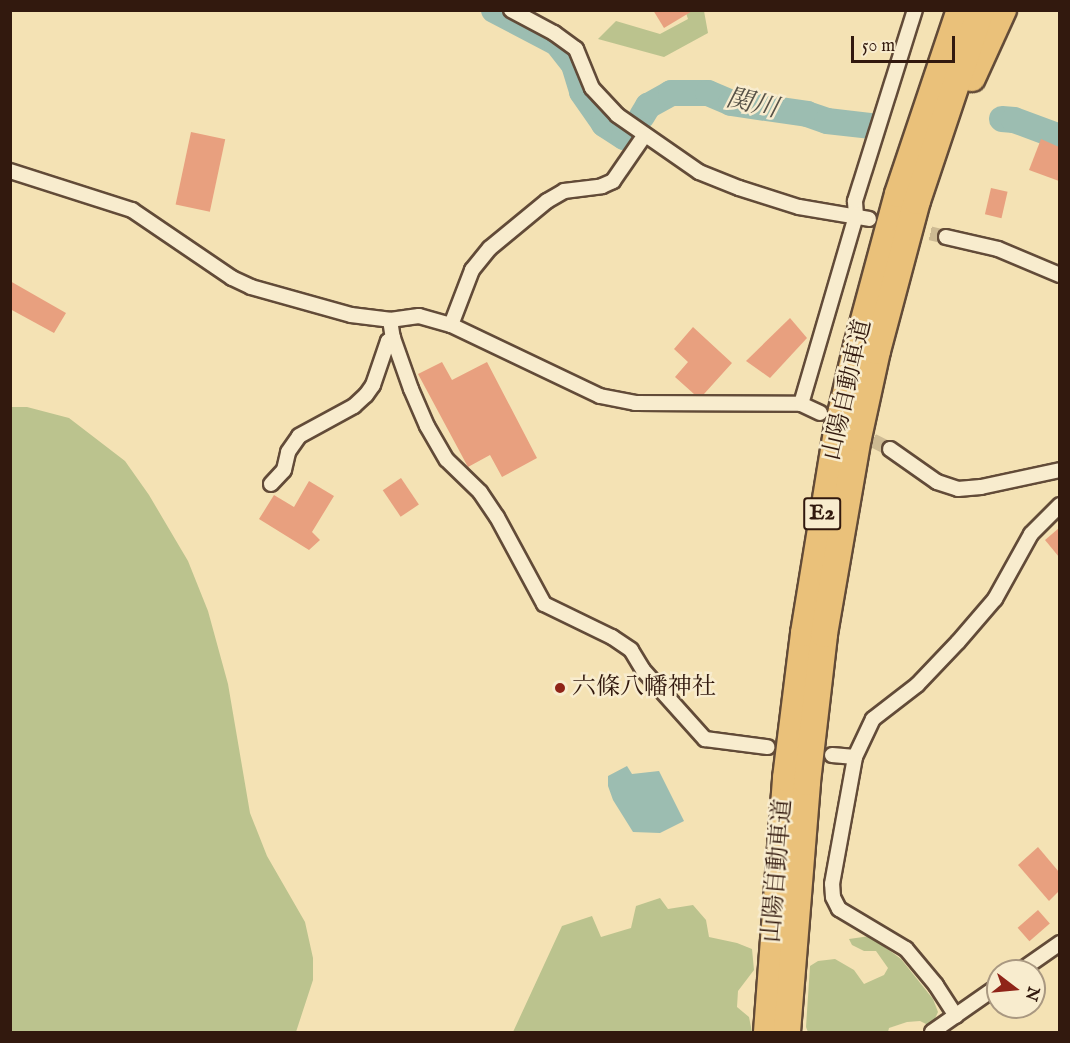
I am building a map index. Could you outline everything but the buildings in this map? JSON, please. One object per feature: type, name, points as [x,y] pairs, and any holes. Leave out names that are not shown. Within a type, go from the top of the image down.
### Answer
[{"type":"highway","points":[[876,270],[943,10]]},
{"type":"highway","name":"山陽自動車道","points":[[767,1032],[786,778],[804,633],[837,431],[876,270],[925,108],[960,10]]},
{"type":"highway","name":"山陽自動車道","points":[[787,1032],[807,782],[824,634],[858,438],[877,351],[917,201],[981,10]]},
{"type":"highway","points":[[917,201],[1003,10]]},
{"type":"street","points":[[511,10],[554,33],[576,49],[592,88],[617,115],[644,136],[699,172],[798,207],[862,218]]},
{"type":"street","points":[[801,404],[862,218],[855,201],[915,10]]},
{"type":"street","points":[[451,324],[472,270],[490,248],[547,201],[564,190],[602,186],[612,181],[644,136]]},
{"type":"street","points":[[10,171],[132,210],[231,278],[251,287],[351,315],[390,320],[419,316],[451,324],[600,396],[635,403],[801,404],[820,413]]},
{"type":"street","points":[[946,237],[998,249],[1059,275]]},
{"type":"street","points":[[390,320],[393,338],[427,426],[447,460],[480,492],[497,517],[544,604],[612,637],[631,650],[643,670],[705,740],[767,747]]},
{"type":"street","points":[[271,484],[284,470],[288,452],[299,435],[354,406],[366,394],[373,385],[388,341],[393,338]]},
{"type":"street","points":[[890,449],[937,482],[958,489],[981,487],[1059,470]]},
{"type":"street","points":[[956,1016],[936,985],[906,950],[839,909],[832,897],[832,884],[855,757],[873,719],[917,685],[987,608],[1031,534],[1059,505]]},
{"type":"street","points":[[832,755],[855,757]]},
{"type":"street","points":[[1037,959],[1059,943]]},
{"type":"street","points":[[939,1031],[986,995]]},
{"type":"green space","points":[[685,10],[704,11],[708,33],[664,57],[598,39],[616,21],[660,34],[688,19]]},
{"type":"green space","points":[[11,407],[27,407],[69,418],[125,461],[149,495],[188,561],[208,611],[228,684],[250,813],[267,856],[305,922],[313,958],[313,980],[296,1032],[11,1032]]},
{"type":"green space","points":[[660,898],[668,909],[693,905],[706,920],[709,937],[752,949],[754,970],[738,991],[737,1007],[749,1017],[752,1032],[513,1032],[562,926],[592,916],[601,937],[631,928],[636,906]]},
{"type":"green space","points":[[870,936],[901,959],[933,999],[938,1012],[933,1023],[928,1025],[920,1021],[907,1022],[889,1028],[888,1032],[808,1032],[806,1027],[810,966],[818,961],[835,959],[854,970],[864,984],[884,975],[888,968],[876,951],[864,951],[852,945],[849,939]]},
{"type":"water","points":[[627,766],[632,774],[659,771],[684,821],[660,833],[633,832],[613,800],[608,786],[608,776]]},
{"type":"waterway","name":"関川","points":[[494,10],[557,43],[574,65],[582,92],[604,124],[624,137],[629,135]]},
{"type":"waterway","name":"関川","points":[[642,116],[648,106],[671,93],[708,93],[731,103],[807,114],[827,121],[870,126]]},
{"type":"waterway","name":"関川","points":[[1002,119],[1014,120],[1060,137]]},
{"type":"tunnel","points":[[869,219],[946,237]]},
{"type":"tunnel","points":[[854,431],[890,449]]},
{"type":"place","name":"六條八幡神社","points":[[560,688]]}]
